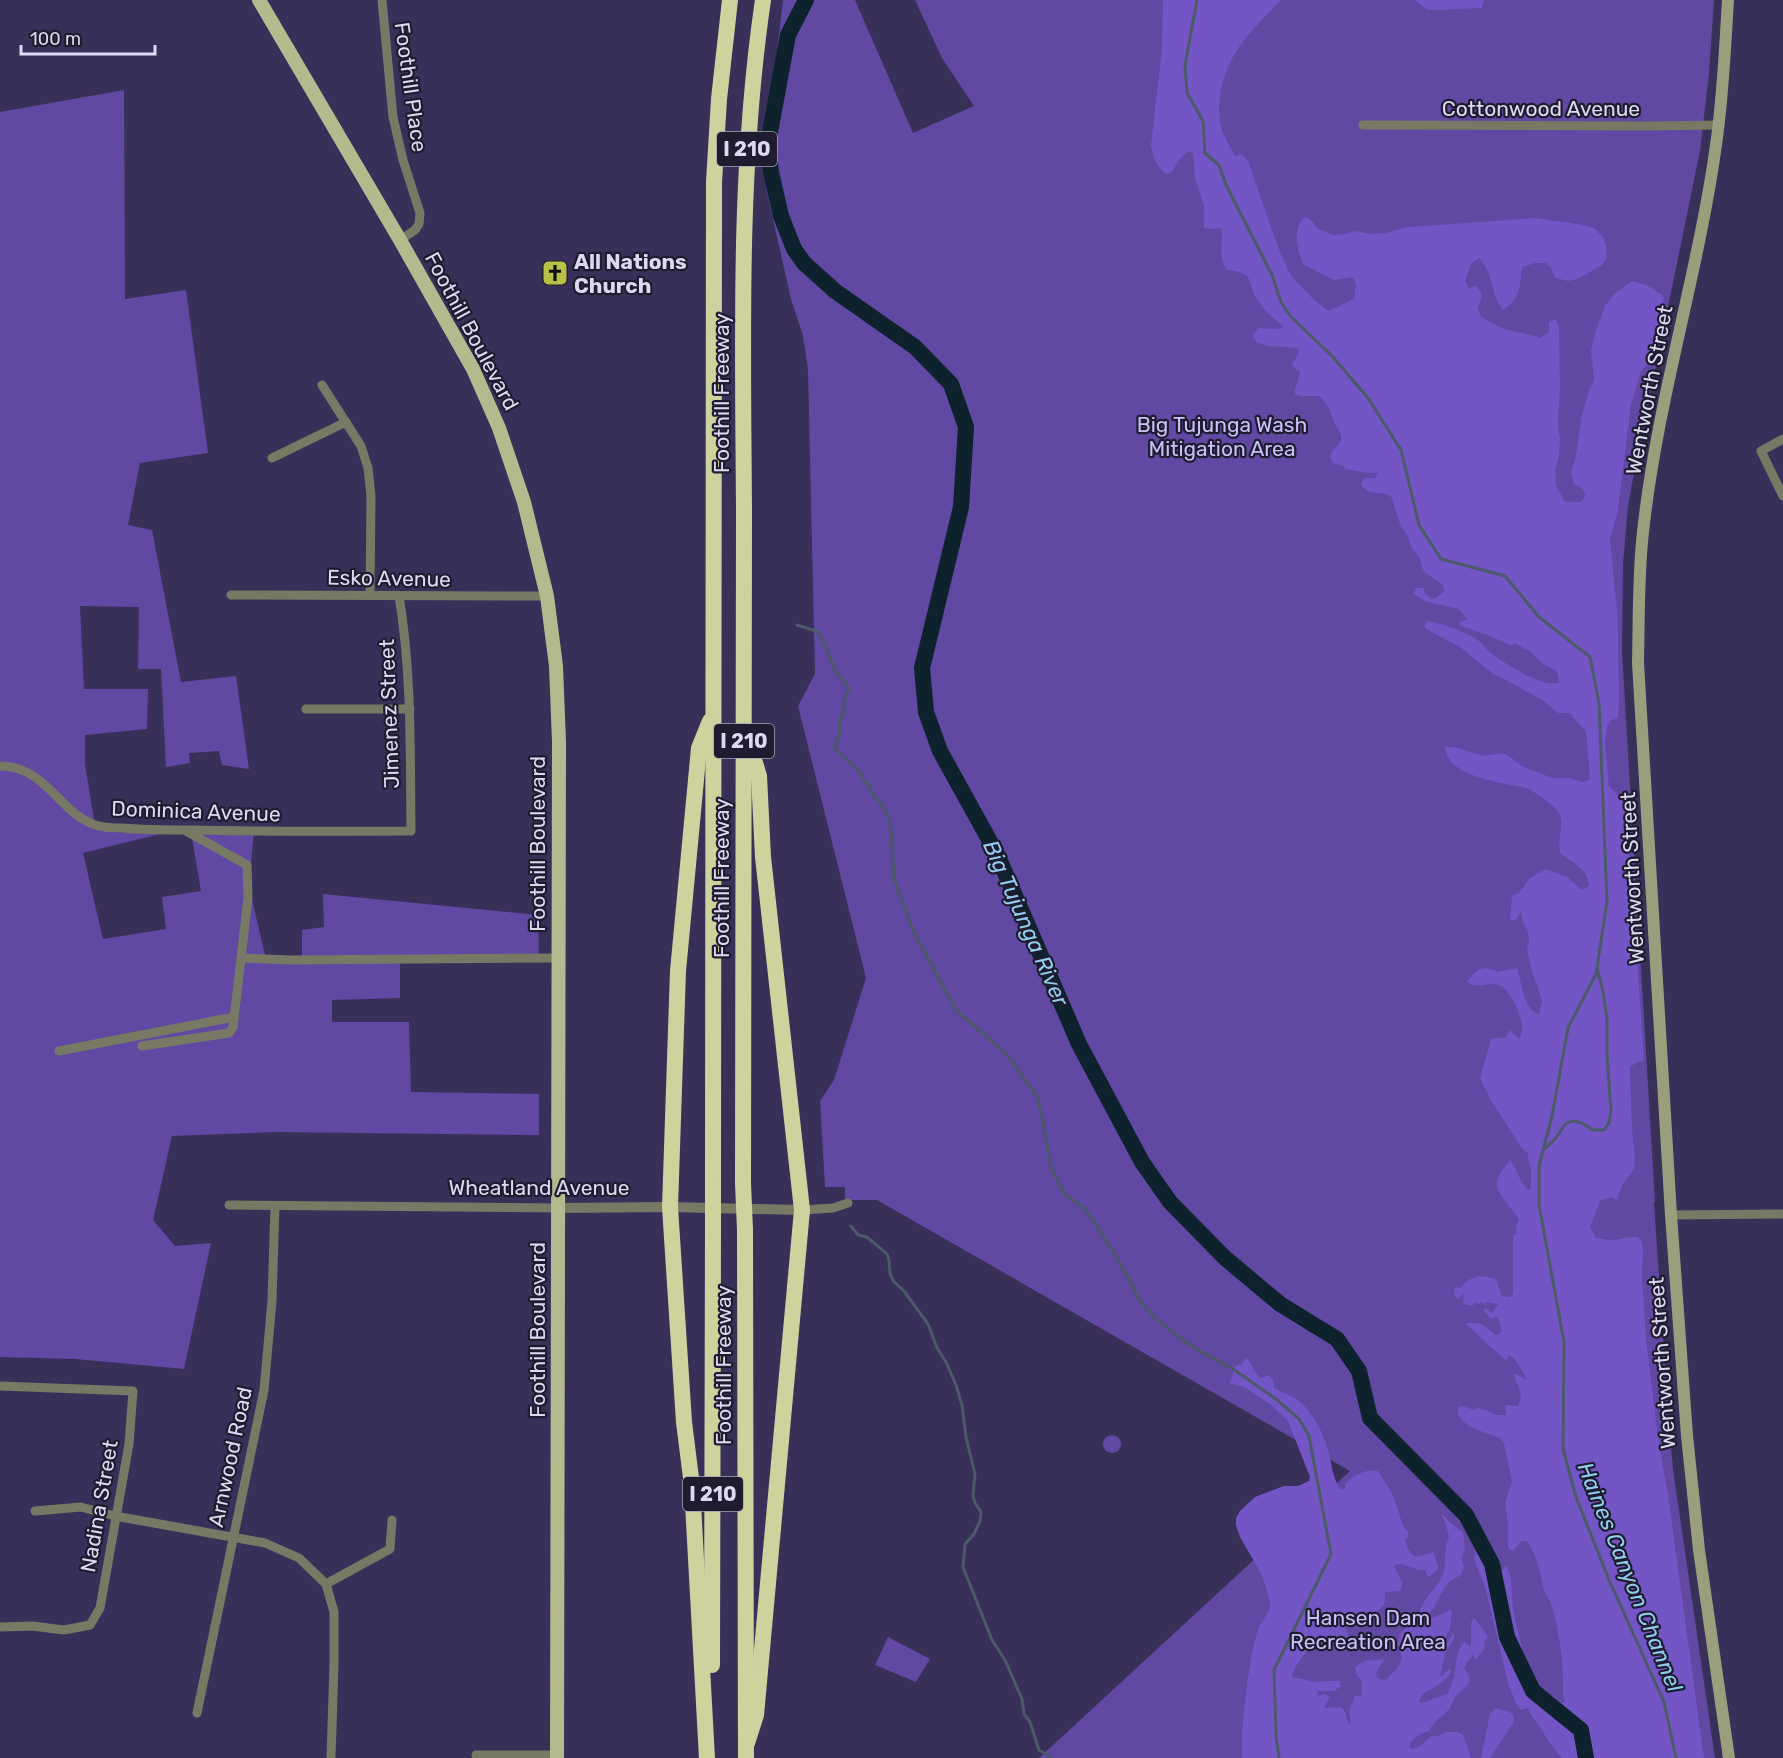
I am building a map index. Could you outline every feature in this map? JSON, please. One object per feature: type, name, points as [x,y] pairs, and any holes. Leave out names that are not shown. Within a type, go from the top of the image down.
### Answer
[{"type":"highway","name":"Foothill Freeway","points":[[712,1758],[713,227],[716,140],[730,0]]},
{"type":"highway","name":"Foothill Freeway","points":[[747,1750],[743,1183],[743,299],[748,140],[763,0]]},
{"type":"highway","points":[[707,1758],[693,1497],[684,1422],[670,1207],[678,971],[699,748],[712,715]]},
{"type":"highway","points":[[744,723],[759,776],[763,857],[802,1210],[756,1715],[747,1750]]},
{"type":"main road","name":"Foothill Boulevard","points":[[259,0],[473,369],[499,428],[524,502],[547,596],[556,666],[559,742],[557,1757]]},
{"type":"main road","name":"Wentworth Street","points":[[1728,0],[1716,145],[1692,276],[1651,472],[1642,533],[1638,663],[1686,1436],[1699,1550],[1729,1758]]},
{"type":"street","name":"Foothill Place","points":[[382,0],[393,117],[403,160],[420,213],[419,224],[415,230],[399,240]]},
{"type":"street","name":"Cottonwood Avenue","points":[[1363,125],[1718,125]]},
{"type":"street","points":[[322,386],[361,446],[365,457],[370,481],[370,594]]},
{"type":"street","points":[[272,458],[346,422]]},
{"type":"street","points":[[1783,439],[1761,451],[1783,496]]},
{"type":"street","name":"Esko Avenue","points":[[231,595],[547,596]]},
{"type":"street","name":"Jimenez Street","points":[[399,596],[405,631],[410,709],[411,831]]},
{"type":"street","points":[[306,709],[410,709]]},
{"type":"street","name":"Dominica Avenue","points":[[0,766],[26,771],[43,782],[65,805],[99,826],[135,829],[287,832],[411,831]]},
{"type":"street","points":[[142,1046],[229,1033],[233,1027],[248,898],[247,865],[183,830]]},
{"type":"street","points":[[242,958],[289,960],[558,958]]},
{"type":"street","points":[[59,1051],[234,1017]]},
{"type":"street","name":"Wheatland Avenue","points":[[229,1205],[670,1207],[802,1210],[833,1208],[848,1203]]},
{"type":"street","name":"Arnwood Road","points":[[197,1713],[264,1390],[272,1301],[275,1206]]},
{"type":"street","points":[[1671,1215],[1783,1214]]},
{"type":"street","name":"Nadina Street","points":[[0,1386],[133,1391],[129,1444],[100,1608],[90,1624],[64,1630],[32,1626],[0,1627]]},
{"type":"street","points":[[35,1511],[81,1507],[116,1516],[265,1543],[299,1558],[326,1584],[334,1612],[332,1758]]},
{"type":"street","points":[[326,1584],[390,1550],[392,1520]]},
{"type":"street","points":[[476,1755],[557,1757]]},
{"type":"green space","name":"Big Tujunga Wash Mitigation Area","points":[[783,0],[855,0],[913,133],[974,106],[942,58],[915,0],[1714,0],[1700,151],[1628,506],[1623,564],[1622,652],[1669,1424],[1673,1469],[1715,1758],[1039,1758],[1350,1471],[877,1200],[845,1200],[845,1187],[825,1187],[820,1101],[834,1080],[866,978],[798,706],[815,674],[808,369],[803,336],[791,299],[766,188],[770,112]]},
{"type":"green space","points":[[124,90],[125,299],[186,290],[208,453],[140,463],[128,525],[152,530],[181,682],[236,676],[249,769],[222,765],[219,751],[189,753],[190,763],[166,767],[161,669],[138,669],[139,607],[80,606],[84,689],[148,689],[147,729],[85,735],[85,764],[95,826],[114,832],[160,834],[83,853],[103,939],[166,929],[162,897],[201,891],[191,832],[254,830],[249,887],[267,963],[302,957],[302,930],[324,927],[323,894],[538,915],[539,959],[400,959],[400,998],[332,1000],[332,1022],[409,1022],[411,1092],[539,1094],[539,1135],[275,1132],[172,1136],[153,1220],[175,1246],[211,1243],[184,1369],[75,1359],[0,1357],[0,112]]},
{"type":"green space","points":[[1112,1435],[1118,1438],[1121,1444],[1118,1450],[1112,1453],[1106,1450],[1103,1444],[1106,1438]]},
{"type":"green space","points":[[888,1637],[930,1659],[916,1682],[875,1665]]},
{"type":"shaded area","points":[[1163,0],[1281,0],[1244,40],[1230,62],[1221,90],[1220,121],[1222,131],[1235,156],[1242,154],[1248,161],[1279,250],[1291,276],[1315,301],[1329,311],[1354,299],[1356,285],[1353,277],[1334,280],[1303,264],[1297,237],[1301,220],[1307,217],[1317,228],[1333,235],[1354,231],[1372,234],[1385,233],[1409,227],[1535,218],[1594,228],[1603,237],[1607,257],[1602,265],[1578,279],[1568,281],[1555,278],[1552,269],[1546,263],[1535,263],[1522,267],[1520,286],[1516,296],[1503,310],[1496,298],[1487,270],[1479,258],[1471,264],[1465,281],[1469,288],[1477,286],[1482,295],[1478,308],[1481,317],[1498,326],[1540,338],[1549,332],[1549,322],[1555,319],[1559,325],[1558,426],[1560,440],[1559,457],[1555,470],[1556,486],[1565,502],[1581,502],[1586,495],[1574,484],[1571,472],[1575,461],[1582,415],[1594,380],[1591,351],[1594,336],[1605,306],[1615,293],[1632,281],[1657,291],[1664,297],[1653,351],[1641,372],[1631,404],[1618,510],[1610,540],[1618,622],[1619,703],[1618,718],[1610,721],[1605,743],[1609,786],[1623,800],[1629,845],[1644,1061],[1636,1062],[1630,1068],[1634,1169],[1623,1184],[1616,1200],[1611,1197],[1600,1201],[1590,1227],[1596,1238],[1611,1240],[1638,1237],[1642,1242],[1646,1338],[1658,1438],[1704,1758],[1562,1758],[1527,1708],[1521,1710],[1517,1706],[1508,1683],[1486,1590],[1474,1559],[1477,1540],[1483,1539],[1493,1549],[1497,1570],[1501,1572],[1506,1565],[1511,1578],[1513,1610],[1528,1673],[1537,1688],[1563,1703],[1565,1700],[1562,1661],[1557,1629],[1536,1559],[1527,1541],[1521,1542],[1514,1550],[1510,1550],[1508,1546],[1505,1503],[1512,1482],[1504,1444],[1500,1438],[1466,1423],[1458,1413],[1458,1407],[1462,1406],[1475,1410],[1478,1407],[1495,1415],[1506,1415],[1505,1405],[1518,1406],[1520,1401],[1521,1393],[1514,1375],[1517,1374],[1526,1380],[1526,1377],[1514,1358],[1508,1355],[1507,1360],[1504,1359],[1467,1325],[1467,1323],[1481,1324],[1498,1335],[1502,1330],[1498,1318],[1496,1316],[1491,1319],[1483,1310],[1486,1308],[1492,1313],[1498,1304],[1481,1302],[1472,1306],[1463,1304],[1464,1294],[1458,1299],[1454,1293],[1455,1287],[1460,1288],[1472,1278],[1480,1276],[1496,1280],[1502,1296],[1509,1297],[1513,1294],[1513,1236],[1517,1232],[1519,1219],[1501,1195],[1497,1185],[1499,1175],[1510,1160],[1523,1184],[1529,1190],[1531,1188],[1528,1153],[1523,1150],[1490,1099],[1480,1078],[1491,1039],[1506,1037],[1510,1030],[1519,1039],[1522,1030],[1521,1018],[1508,992],[1499,985],[1476,985],[1467,982],[1480,969],[1488,968],[1497,972],[1517,968],[1526,1001],[1539,1014],[1542,1000],[1531,968],[1527,948],[1528,931],[1521,912],[1516,920],[1510,920],[1512,896],[1519,893],[1530,878],[1546,869],[1567,877],[1582,890],[1589,886],[1583,871],[1560,853],[1561,817],[1553,807],[1539,795],[1524,787],[1471,775],[1462,770],[1453,764],[1445,747],[1454,747],[1484,756],[1502,753],[1522,766],[1552,778],[1569,778],[1582,782],[1590,780],[1586,732],[1570,713],[1558,713],[1541,699],[1492,673],[1460,647],[1426,629],[1424,626],[1427,621],[1459,630],[1525,674],[1544,682],[1559,682],[1556,671],[1542,663],[1531,652],[1514,643],[1512,646],[1461,626],[1459,624],[1461,621],[1467,619],[1459,609],[1427,602],[1413,594],[1416,588],[1423,588],[1425,594],[1431,599],[1436,598],[1444,591],[1443,585],[1424,572],[1420,559],[1401,527],[1392,498],[1388,494],[1369,492],[1361,486],[1365,478],[1375,478],[1378,472],[1366,473],[1345,469],[1344,466],[1333,463],[1330,457],[1341,441],[1341,435],[1329,408],[1320,396],[1295,394],[1300,372],[1292,365],[1299,352],[1298,348],[1257,343],[1252,336],[1258,328],[1284,327],[1259,302],[1246,275],[1227,270],[1221,254],[1221,228],[1204,228],[1204,206],[1195,178],[1193,153],[1188,151],[1172,172],[1166,174],[1157,164],[1153,154],[1151,145],[1162,48]]},
{"type":"shaded area","points":[[1414,0],[1484,0],[1482,8],[1428,10]]},
{"type":"shaded area","points":[[1246,1358],[1261,1378],[1269,1375],[1274,1382],[1274,1388],[1297,1400],[1309,1412],[1323,1435],[1334,1476],[1341,1490],[1356,1475],[1378,1471],[1392,1493],[1408,1532],[1408,1537],[1405,1539],[1408,1549],[1414,1556],[1433,1552],[1439,1567],[1428,1577],[1425,1570],[1397,1564],[1394,1567],[1403,1583],[1400,1591],[1385,1592],[1385,1602],[1382,1607],[1367,1616],[1344,1624],[1349,1637],[1346,1643],[1337,1636],[1331,1642],[1310,1645],[1292,1677],[1317,1682],[1339,1681],[1341,1686],[1334,1691],[1318,1691],[1317,1696],[1324,1694],[1330,1697],[1324,1708],[1341,1707],[1348,1723],[1351,1724],[1349,1711],[1355,1696],[1362,1695],[1361,1679],[1357,1676],[1355,1667],[1365,1661],[1384,1659],[1375,1674],[1379,1679],[1386,1680],[1398,1667],[1402,1658],[1398,1643],[1400,1634],[1417,1617],[1423,1603],[1444,1572],[1449,1536],[1441,1515],[1444,1516],[1463,1532],[1464,1568],[1461,1575],[1450,1581],[1443,1590],[1422,1623],[1424,1625],[1432,1618],[1450,1610],[1452,1612],[1450,1629],[1444,1647],[1454,1632],[1454,1639],[1445,1654],[1440,1676],[1450,1668],[1451,1672],[1447,1678],[1423,1695],[1419,1703],[1448,1693],[1454,1677],[1458,1651],[1464,1642],[1471,1647],[1471,1623],[1474,1618],[1487,1638],[1485,1647],[1476,1660],[1473,1655],[1466,1663],[1464,1669],[1470,1678],[1468,1684],[1429,1731],[1417,1736],[1409,1747],[1412,1749],[1420,1746],[1432,1736],[1458,1732],[1463,1735],[1471,1758],[1242,1758],[1242,1731],[1254,1643],[1259,1627],[1270,1609],[1270,1601],[1262,1575],[1240,1537],[1236,1518],[1255,1497],[1284,1486],[1298,1486],[1309,1481],[1310,1477],[1288,1421],[1271,1405],[1244,1387],[1229,1383],[1234,1367],[1242,1364]]},
{"type":"shaded area","points":[[1495,1708],[1510,1712],[1514,1716],[1514,1722],[1490,1758],[1481,1758],[1490,1714]]},
{"type":"waterway","name":"Big Tujunga River","points":[[806,0],[788,35],[768,143],[771,172],[781,216],[794,249],[804,263],[835,291],[915,347],[951,384],[966,427],[961,507],[922,668],[926,712],[940,751],[997,854],[1079,1044],[1142,1162],[1170,1202],[1225,1258],[1280,1304],[1337,1339],[1359,1371],[1370,1418],[1466,1515],[1492,1564],[1507,1637],[1533,1691],[1581,1730],[1586,1758]]},
{"type":"waterway","name":"Haines Canyon Channel","points":[[1197,0],[1185,65],[1187,93],[1203,121],[1205,153],[1219,165],[1226,185],[1272,275],[1281,302],[1291,317],[1332,356],[1368,398],[1401,450],[1419,525],[1441,559],[1505,576],[1539,617],[1590,657],[1599,703],[1607,901],[1596,974],[1568,1028],[1552,1116],[1539,1166],[1539,1205],[1564,1342],[1563,1449],[1576,1497],[1609,1580],[1664,1702],[1676,1758]]},
{"type":"waterway","points":[[797,625],[819,632],[836,672],[849,688],[844,700],[844,713],[839,720],[840,731],[834,748],[860,772],[871,792],[887,812],[891,829],[894,878],[913,930],[955,1009],[1008,1056],[1037,1097],[1051,1168],[1065,1195],[1083,1207],[1094,1221],[1128,1277],[1140,1302],[1157,1320],[1191,1346],[1233,1369],[1276,1399],[1299,1419],[1309,1436],[1331,1554],[1274,1670],[1279,1758]]},
{"type":"waterway","points":[[1544,1149],[1570,1122],[1581,1123],[1592,1130],[1604,1130],[1609,1123],[1611,1111],[1607,1019],[1597,969]]},
{"type":"waterway","points":[[851,1226],[858,1235],[867,1237],[887,1254],[890,1274],[894,1282],[904,1291],[928,1324],[937,1348],[956,1385],[975,1474],[973,1495],[981,1512],[974,1534],[965,1544],[963,1567],[992,1640],[1005,1660],[1022,1699],[1024,1714],[1030,1722],[1039,1750],[1051,1758]]},
{"type":"place","name":"All Nations Church","points":[[555,273]]},
{"type":"park label","name":"Hansen Dam Recreation Area","points":[[1368,1629]]}]
